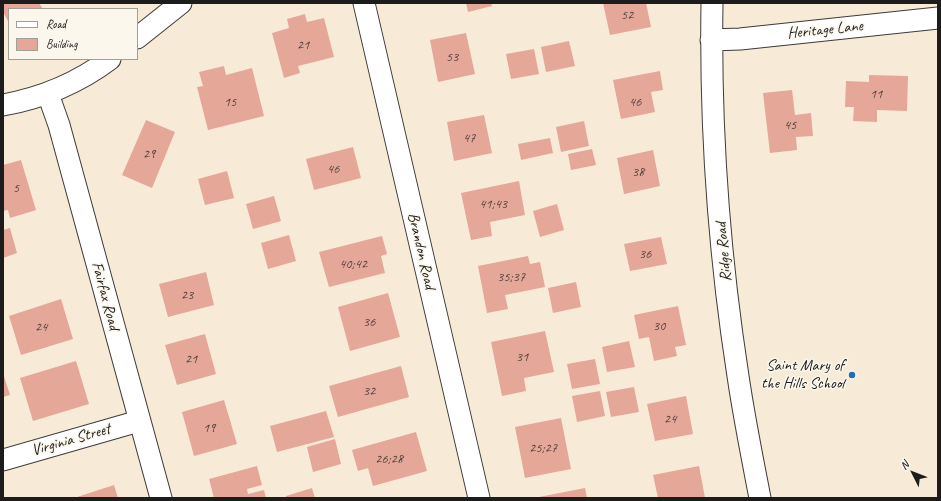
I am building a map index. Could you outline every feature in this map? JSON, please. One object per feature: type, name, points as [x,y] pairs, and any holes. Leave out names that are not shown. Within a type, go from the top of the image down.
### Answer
[{"type":"street","points":[[138,37],[181,3]]},
{"type":"street","name":"Brandon Road","points":[[364,3],[479,498]]},
{"type":"street","name":"Ridge Road","points":[[712,3],[712,121],[728,302],[738,377],[760,498]]},
{"type":"street","name":"Heritage Lane","points":[[711,40],[725,40],[938,18]]},
{"type":"street","points":[[3,105],[48,94],[83,77],[108,60]]},
{"type":"street","name":"Fairfax Road","points":[[48,94],[59,125],[161,498]]},
{"type":"street","name":"Virginia Street","points":[[3,460],[139,421]]},
{"type":"building","points":[[3,3],[39,3],[42,8],[8,8],[8,21],[3,12]]},
{"type":"building","points":[[466,3],[491,3],[492,6],[468,12]]},
{"type":"building","points":[[603,3],[646,3],[651,27],[610,35]]},
{"type":"building","points":[[305,14],[307,22],[324,18],[334,57],[298,66],[300,73],[284,78],[272,33],[289,28],[287,19]]},
{"type":"building","points":[[466,33],[475,74],[438,82],[430,40]]},
{"type":"building","points":[[569,41],[575,66],[546,72],[541,47]]},
{"type":"building","points":[[534,49],[539,74],[511,79],[506,54]]},
{"type":"building","points":[[224,66],[226,75],[252,68],[264,116],[208,130],[197,87],[203,86],[199,72]]},
{"type":"building","points":[[660,71],[663,90],[651,92],[655,112],[621,119],[613,80]]},
{"type":"building","points":[[869,75],[908,76],[907,111],[877,110],[877,122],[853,121],[854,107],[845,107],[846,81],[869,82]]},
{"type":"building","points":[[792,90],[795,115],[811,113],[813,136],[796,137],[797,150],[770,153],[763,93]]},
{"type":"building","points":[[484,115],[492,153],[454,161],[447,122]]},
{"type":"building","points":[[146,120],[175,132],[152,188],[122,175]]},
{"type":"building","points":[[584,121],[589,146],[561,152],[556,127]]},
{"type":"building","points":[[550,138],[553,153],[521,160],[518,144]]},
{"type":"building","points":[[353,147],[361,178],[314,190],[306,159]]},
{"type":"building","points":[[592,149],[596,165],[571,170],[568,154]]},
{"type":"building","points":[[653,150],[660,186],[624,194],[617,158]]},
{"type":"building","points":[[21,160],[36,210],[10,218],[8,210],[3,211],[3,165]]},
{"type":"building","points":[[227,171],[234,198],[205,205],[198,179]]},
{"type":"building","points":[[519,181],[525,215],[490,222],[492,236],[471,240],[461,193]]},
{"type":"building","points":[[274,196],[281,221],[253,229],[246,204]]},
{"type":"building","points":[[557,204],[564,230],[540,237],[533,211]]},
{"type":"building","points":[[10,228],[17,253],[3,258],[3,230]]},
{"type":"building","points":[[289,235],[296,261],[268,269],[261,243]]},
{"type":"building","points":[[382,236],[387,254],[381,256],[385,273],[329,287],[319,252]]},
{"type":"building","points":[[661,237],[667,264],[630,271],[624,244]]},
{"type":"building","points":[[528,256],[530,264],[540,262],[545,287],[505,295],[508,309],[487,313],[478,266]]},
{"type":"building","points":[[206,272],[214,305],[168,317],[159,284]]},
{"type":"building","points":[[576,282],[581,307],[553,313],[548,288]]},
{"type":"building","points":[[388,293],[400,337],[350,351],[338,307]]},
{"type":"building","points":[[61,299],[73,339],[21,355],[9,316]]},
{"type":"building","points":[[678,306],[686,345],[675,347],[677,356],[654,361],[649,337],[639,339],[634,315]]},
{"type":"building","points":[[545,331],[554,372],[524,378],[526,391],[502,396],[491,342]]},
{"type":"building","points":[[205,334],[216,374],[177,385],[165,345]]},
{"type":"building","points":[[629,341],[635,367],[607,372],[602,347]]},
{"type":"building","points":[[595,359],[600,384],[572,389],[567,364]]},
{"type":"building","points":[[76,361],[89,404],[33,421],[20,378]]},
{"type":"building","points":[[401,366],[409,397],[338,417],[329,386]]},
{"type":"building","points":[[3,373],[10,395],[3,397]]},
{"type":"building","points":[[634,387],[639,412],[611,417],[606,392]]},
{"type":"building","points":[[600,391],[605,416],[577,422],[572,396]]},
{"type":"building","points":[[686,396],[693,434],[655,441],[647,404]]},
{"type":"building","points":[[224,400],[237,444],[194,456],[182,412]]},
{"type":"building","points":[[326,411],[334,437],[277,452],[270,426]]},
{"type":"building","points":[[561,418],[571,469],[525,478],[515,427]]},
{"type":"building","points":[[416,432],[427,471],[373,486],[368,468],[358,471],[352,450]]},
{"type":"building","points":[[335,439],[341,464],[313,472],[307,447]]},
{"type":"building","points":[[257,466],[262,485],[247,489],[248,494],[264,490],[266,498],[214,498],[209,479]]},
{"type":"building","points":[[699,466],[705,498],[658,498],[653,475]]},
{"type":"building","points":[[114,485],[118,498],[74,498]]},
{"type":"building","points":[[312,488],[315,498],[286,498],[286,496]]},
{"type":"building","points":[[585,488],[587,498],[539,498],[539,497]]},
{"type":"place","name":"Saint Mary of the Hills School","points":[[852,375]]}]
